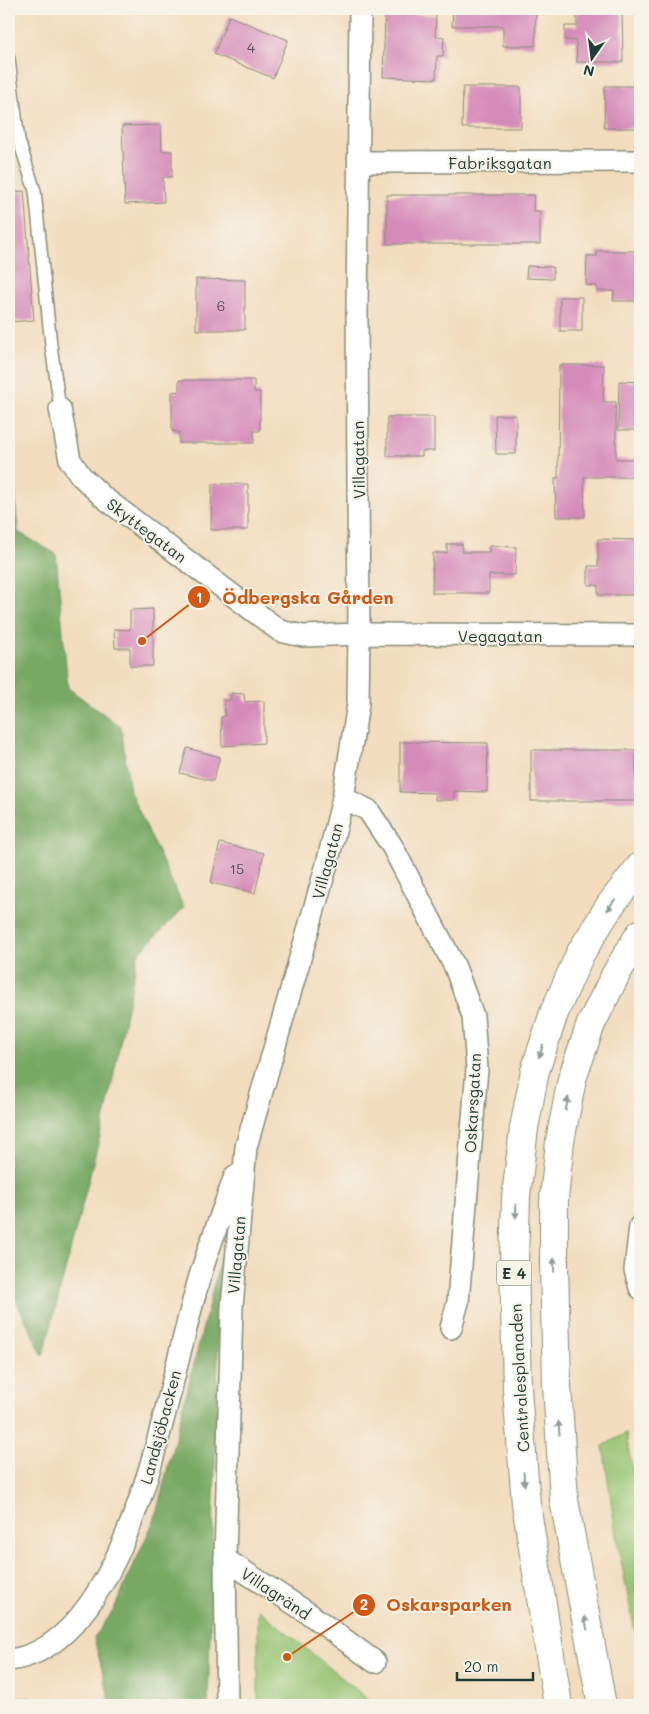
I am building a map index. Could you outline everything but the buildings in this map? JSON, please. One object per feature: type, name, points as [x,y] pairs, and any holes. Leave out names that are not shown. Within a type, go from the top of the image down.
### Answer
[{"type":"highway","name":"Centralesplanaden","points":[[558,1705],[526,1504],[517,1370],[514,1261],[516,1197],[524,1128],[535,1071],[554,1013],[580,954],[611,904],[640,867]]},
{"type":"highway","name":"E 4","points":[[602,1705],[564,1500],[557,1385],[554,1199],[560,1140],[572,1080],[592,1024],[617,972],[640,934]]},
{"type":"street","name":"Villagatan","points":[[227,1705],[225,1559],[232,1307],[246,1147],[327,864],[343,798],[358,704],[360,634],[357,316],[360,9]]},
{"type":"street","name":"Fabriksgatan","points":[[359,162],[640,161]]},
{"type":"street","name":"Skyttegatan","points":[[60,409],[70,460],[81,476],[103,497],[267,622],[280,631],[303,636],[360,634]]},
{"type":"street","name":"Vegagatan","points":[[360,634],[640,635]]},
{"type":"street","name":"Oskarsgatan","points":[[343,798],[368,810],[392,846],[455,967],[472,1016],[477,1069],[458,1302],[451,1328]]},
{"type":"street","name":"Landsjöbacken","points":[[9,1660],[20,1659],[44,1648],[66,1632],[102,1586],[121,1546],[139,1502],[163,1420],[198,1280],[246,1147]]},
{"type":"street","points":[[640,1226],[635,1270],[640,1288]]},
{"type":"street","name":"Villagränd","points":[[225,1559],[308,1613],[375,1662]]},
{"type":"lane","points":[[9,59],[19,142],[35,191],[51,345],[60,409]]},
{"type":"green space","points":[[9,417],[18,532],[56,554],[68,688],[121,727],[130,792],[184,908],[138,954],[106,1113],[43,1356],[9,1286]]},
{"type":"green space","points":[[221,1256],[208,1705],[111,1705],[94,1638],[113,1611],[155,1518]]},
{"type":"green space","points":[[626,1433],[640,1519],[640,1658],[616,1535],[603,1446]]},
{"type":"green space","points":[[258,1609],[375,1705],[258,1705]]},
{"type":"place","name":"Ödbergska Gården","points":[[142,641]]},
{"type":"place","name":"Oskarsparken","points":[[287,1657]]}]
